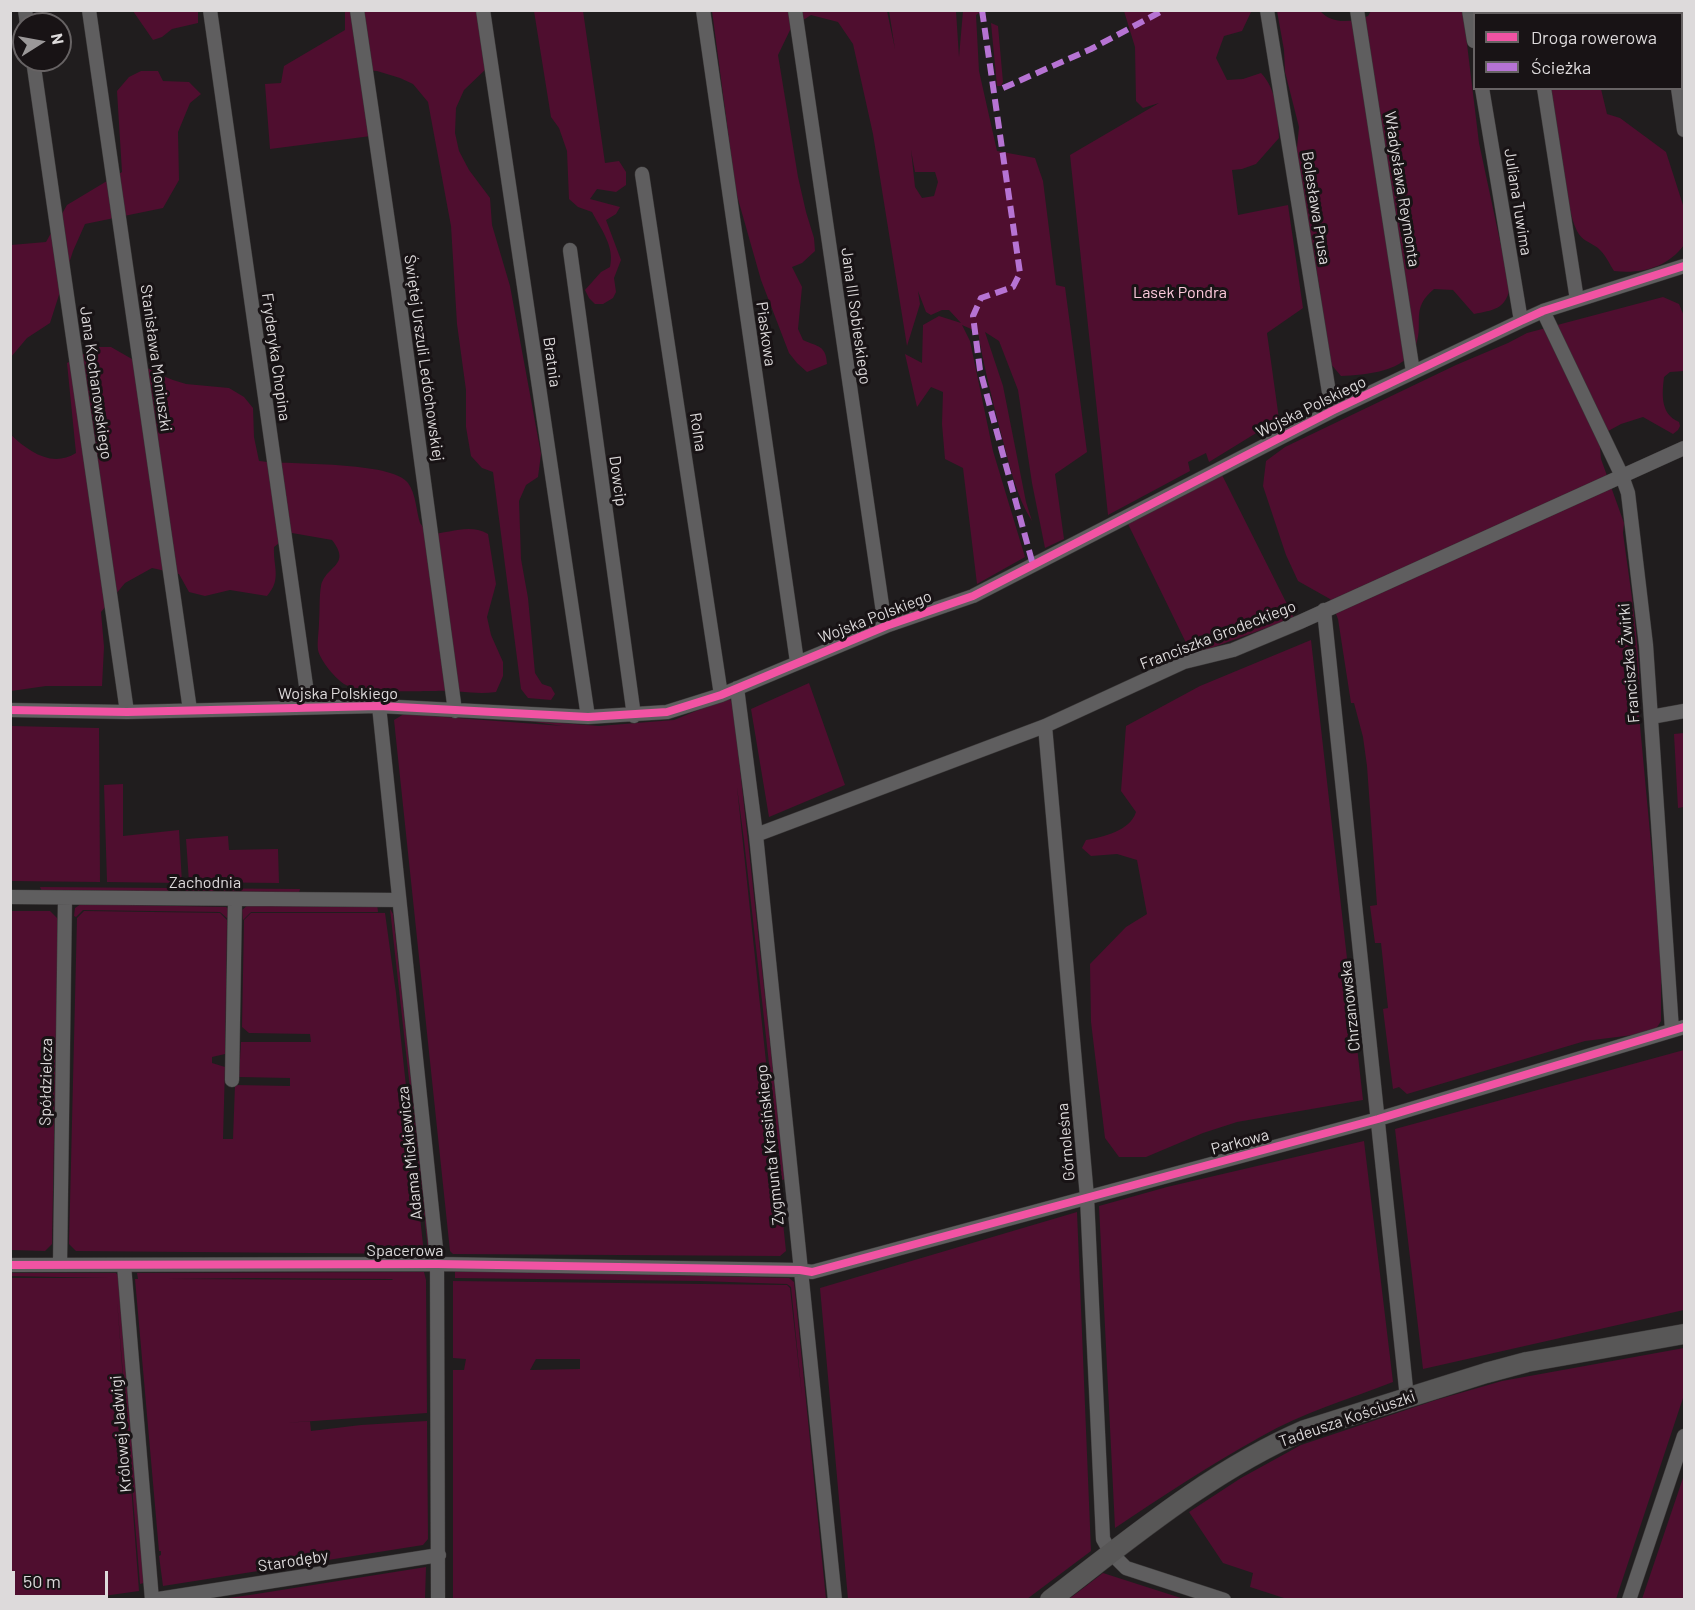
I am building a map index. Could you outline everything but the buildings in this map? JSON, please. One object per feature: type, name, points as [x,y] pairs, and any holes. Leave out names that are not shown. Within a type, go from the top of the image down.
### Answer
[{"type":"street","name":"Stanisława Moniuszki","points":[[89,10],[190,710]]},
{"type":"street","name":"Fryderyka Chopina","points":[[210,10],[309,707]]},
{"type":"street","name":"Świętej Urszuli Ledóchowskiej","points":[[357,10],[398,290],[455,711]]},
{"type":"street","name":"Bratnia","points":[[483,10],[588,717]]},
{"type":"street","name":"Piaskowa","points":[[703,10],[796,662]]},
{"type":"street","name":"Jana III Sobieskiego","points":[[795,10],[886,626]]},
{"type":"street","name":"Bolesława Prusa","points":[[1267,10],[1332,411]]},
{"type":"street","name":"Władysława Reymonta","points":[[1357,10],[1413,372]]},
{"type":"street","points":[[1470,10],[1473,33]]},
{"type":"street","name":"Jana Kochanowskiego","points":[[35,72],[127,712]]},
{"type":"street","name":"Juliana Tuwima","points":[[1482,90],[1521,321]]},
{"type":"street","points":[[1544,90],[1577,300]]},
{"type":"street","points":[[1678,90],[1684,130]]},
{"type":"street","name":"Rolna","points":[[642,174],[721,695]]},
{"type":"street","name":"Dowcip","points":[[570,250],[634,716]]},
{"type":"street","name":"Wojska Polskiego","points":[[10,710],[127,712],[379,706],[588,717],[634,716],[667,712],[721,695],[886,626],[994,586],[1332,411],[1543,311],[1684,267]]},
{"type":"street","name":"Franciszka Żwirki","points":[[1543,311],[1628,493],[1643,622],[1678,1029]]},
{"type":"street","name":"Franciszka Grodeckiego","points":[[756,835],[1045,726],[1184,662],[1233,650],[1684,448]]},
{"type":"street","name":"Chrzanowska","points":[[1324,610],[1407,1398]]},
{"type":"street","name":"Zygmunta Krasińskiego","points":[[737,688],[756,835],[835,1599]]},
{"type":"street","name":"Adama Mickiewicza","points":[[379,706],[437,1264],[438,1599]]},
{"type":"street","points":[[1651,717],[1684,711]]},
{"type":"street","name":"Górnoleśna","points":[[1045,726],[1087,1197],[1103,1539],[1111,1553]]},
{"type":"street","name":"Zachodnia","points":[[10,897],[399,900]]},
{"type":"street","name":"Spółdzielcza","points":[[60,1265],[65,898]]},
{"type":"street","points":[[232,1080],[235,900]]},
{"type":"street","name":"Parkowa","points":[[800,1270],[807,1272],[822,1269],[1378,1119],[1678,1029]]},
{"type":"street","name":"Spacerowa","points":[[10,1265],[437,1264],[800,1270]]},
{"type":"street","name":"Królowej Jadwigi","points":[[124,1265],[152,1599]]},
{"type":"street","name":"Tadeusza Kościuszki","points":[[1050,1599],[1180,1503],[1279,1442],[1305,1430],[1527,1362],[1684,1334]]},
{"type":"street","points":[[1629,1599],[1684,1436]]},
{"type":"street","points":[[1111,1553],[1126,1568],[1224,1599]]},
{"type":"street","name":"Starodęby","points":[[152,1599],[175,1598],[439,1555]]},
{"type":"green space","points":[[475,10],[484,17],[487,68],[464,90],[456,108],[455,133],[459,151],[469,170],[490,198],[492,225],[510,286],[541,454],[538,477],[526,485],[519,501],[521,559],[528,598],[535,673],[542,684],[551,687],[555,694],[551,700],[528,698],[521,689],[493,472],[482,468],[471,456],[466,427],[466,390],[457,324],[451,226],[428,102],[413,84],[377,71],[361,70],[371,136],[270,149],[265,84],[281,83],[284,66],[345,30],[345,11]]},
{"type":"green space","points":[[133,11],[198,11],[198,23],[172,29],[162,37],[153,40]]},
{"type":"green space","points":[[534,11],[583,11],[605,163],[619,161],[626,172],[626,185],[616,192],[597,189],[590,199],[620,207],[616,214],[606,220],[621,260],[614,278],[616,292],[613,298],[603,304],[595,304],[585,290],[601,272],[610,267],[611,252],[592,212],[578,207],[569,199],[567,151],[559,128],[551,117]]},
{"type":"green space","points":[[712,11],[887,11],[895,49],[889,11],[956,11],[959,57],[963,11],[982,11],[976,15],[979,71],[997,151],[1035,158],[1043,181],[1056,285],[1065,287],[1087,452],[1055,474],[1064,539],[1045,548],[1032,483],[1018,390],[999,341],[985,332],[1003,386],[1026,502],[1032,521],[1011,470],[978,332],[962,325],[970,341],[993,451],[1025,557],[977,584],[963,468],[945,459],[942,424],[943,392],[931,387],[917,407],[905,354],[922,363],[923,325],[939,316],[961,323],[949,310],[942,310],[931,315],[926,312],[918,291],[920,304],[907,346],[873,134],[853,44],[838,22],[811,15],[791,28],[778,55],[798,177],[814,238],[815,251],[802,263],[792,267],[802,287],[798,329],[803,340],[823,350],[827,364],[807,372],[789,353],[761,280],[736,192]],"holes":[[[911,150],[915,172],[935,172],[938,182],[934,196],[922,198],[915,187]]]},
{"type":"green space","name":"Lasek Pondra","points":[[1124,11],[1251,12],[1242,31],[1224,36],[1216,58],[1227,80],[1243,79],[1261,73],[1276,103],[1279,138],[1256,164],[1232,170],[1238,215],[1288,205],[1303,308],[1267,333],[1279,419],[1209,462],[1206,453],[1188,462],[1190,471],[1108,515],[1070,155],[1159,103],[1143,108],[1136,101],[1135,47]]},
{"type":"green space","points":[[1277,11],[1320,11],[1331,19],[1343,21],[1368,16],[1371,11],[1463,11],[1479,143],[1510,288],[1505,301],[1497,308],[1474,314],[1453,290],[1434,289],[1422,303],[1418,337],[1411,354],[1403,361],[1384,370],[1341,376],[1330,363],[1322,324],[1320,290],[1296,159],[1299,127],[1285,72],[1284,50]]},
{"type":"green space","points":[[991,23],[998,26],[1003,82],[1001,86],[997,86]]},
{"type":"green space","points":[[141,71],[158,71],[163,81],[189,82],[201,94],[190,103],[178,132],[179,180],[163,208],[85,224],[73,251],[50,323],[27,338],[11,357],[11,245],[46,242],[67,205],[122,172],[117,91],[129,77]]},
{"type":"green space","points":[[1551,90],[1601,90],[1607,114],[1620,118],[1666,152],[1683,205],[1684,245],[1677,253],[1653,268],[1614,271],[1600,250],[1584,239],[1575,226]]},
{"type":"green space","points":[[1663,297],[1679,304],[1684,316],[1684,371],[1670,372],[1664,377],[1663,390],[1665,409],[1679,422],[1680,426],[1673,434],[1643,417],[1621,424],[1599,436],[1601,459],[1624,523],[1623,533],[1635,624],[1639,669],[1639,715],[1661,951],[1661,1021],[1656,1029],[1641,1034],[1585,1041],[1407,1094],[1399,1087],[1393,1089],[1383,1009],[1388,1008],[1381,943],[1375,943],[1370,906],[1377,905],[1367,766],[1363,737],[1354,703],[1351,703],[1338,619],[1330,599],[1298,581],[1286,555],[1263,486],[1266,461],[1285,447],[1527,333]]},
{"type":"green space","points":[[97,347],[111,347],[173,380],[186,384],[229,388],[244,397],[253,408],[254,437],[259,461],[362,467],[398,476],[411,487],[420,523],[428,534],[473,529],[488,534],[496,584],[487,617],[491,635],[503,662],[503,676],[496,692],[376,690],[353,688],[342,682],[325,664],[318,650],[321,586],[339,560],[337,549],[332,540],[292,533],[274,547],[276,578],[267,596],[230,590],[205,596],[189,592],[179,574],[152,568],[125,583],[101,612],[104,647],[102,686],[46,686],[11,691],[10,434],[25,447],[41,456],[58,459],[76,453],[67,363]]},
{"type":"green space","points":[[1222,475],[1294,618],[1192,655],[1128,524]]},
{"type":"green space","points":[[1311,640],[1363,1100],[1237,1122],[1203,1133],[1146,1157],[1119,1157],[1105,1138],[1091,1022],[1090,964],[1126,927],[1147,914],[1137,860],[1117,854],[1091,856],[1082,848],[1086,840],[1108,835],[1128,824],[1136,812],[1121,791],[1126,726],[1200,686]]},
{"type":"green space","points":[[809,683],[845,785],[769,817],[751,709]]},
{"type":"green space","points":[[730,699],[733,705],[785,1179],[782,1180],[737,787],[786,1251],[780,1256],[453,1254],[450,1251],[394,720],[404,714],[563,726],[521,720],[599,726],[674,720]]},
{"type":"green space","points":[[11,726],[99,728],[100,882],[11,881]]},
{"type":"green space","points":[[1684,733],[1684,807],[1678,808],[1674,734]]},
{"type":"green space","points":[[123,784],[123,836],[179,830],[182,883],[107,882],[104,785]]},
{"type":"green space","points":[[228,836],[229,850],[278,849],[279,883],[189,882],[186,839]]},
{"type":"green space","points":[[40,887],[300,889],[299,893],[42,892]]},
{"type":"green space","points":[[81,904],[226,907],[229,909],[228,919],[220,912],[83,910],[76,917],[74,916],[75,908]]},
{"type":"green space","points":[[377,904],[378,912],[251,912],[243,920],[242,910],[248,905]]},
{"type":"green space","points":[[390,909],[393,914],[430,1250],[428,1250]]},
{"type":"green space","points":[[11,911],[50,911],[58,919],[52,1244],[45,1251],[11,1250]]},
{"type":"green space","points":[[84,911],[220,913],[227,920],[225,1054],[212,1057],[212,1063],[225,1067],[223,1139],[233,1139],[235,1085],[290,1086],[290,1078],[239,1077],[241,1042],[311,1042],[310,1034],[249,1033],[242,1027],[244,920],[251,913],[385,913],[396,993],[424,1254],[76,1251],[69,1244],[77,918]]},
{"type":"green space","points":[[1684,1050],[1684,1310],[1423,1369],[1395,1129]]},
{"type":"green space","points":[[1364,1141],[1393,1382],[1309,1413],[1277,1428],[1206,1469],[1115,1528],[1099,1206],[1167,1187]]},
{"type":"green space","points":[[1077,1212],[1091,1551],[1027,1599],[848,1599],[820,1288]]},
{"type":"green space","points":[[455,1270],[789,1278],[794,1282],[826,1599],[453,1600],[453,1370],[464,1370],[466,1359],[453,1358],[453,1281],[787,1285],[790,1288],[802,1396],[791,1287],[787,1284],[455,1278]],"holes":[[[536,1359],[580,1359],[580,1369],[530,1370]]]},
{"type":"green space","points":[[424,1272],[426,1280],[427,1413],[310,1421],[311,1431],[427,1421],[428,1539],[423,1545],[163,1586],[135,1279],[138,1279],[137,1273]],"holes":[[[250,1278],[393,1280],[166,1279]]]},
{"type":"green space","points":[[11,1273],[116,1273],[120,1278],[144,1583],[140,1584],[117,1300],[139,1591],[75,1600],[11,1599],[11,1278],[108,1278],[11,1276]]},
{"type":"green space","points":[[1684,1348],[1684,1395],[1616,1599],[1287,1599],[1250,1587],[1253,1573],[1223,1563],[1189,1512],[1241,1478],[1301,1445],[1436,1400],[1502,1381]]},
{"type":"green space","points":[[1684,1475],[1684,1599],[1642,1599]]},
{"type":"green space","points":[[426,1567],[425,1599],[221,1599],[250,1595]]},
{"type":"green space","points":[[1103,1573],[1184,1599],[1069,1599]]},
{"type":"marked path","points":[[982,10],[1020,273],[1013,287],[981,298],[973,316],[980,370],[1033,565]]},
{"type":"marked path","points":[[1003,88],[1091,49],[1164,10]]},
{"type":"cycle path","points":[[10,710],[127,712],[379,706],[588,717],[667,712],[721,695],[886,626],[973,596],[1332,411],[1521,321],[1543,311],[1684,266]]},
{"type":"cycle path","points":[[10,1265],[437,1264],[812,1272],[1378,1119],[1684,1027]]}]
